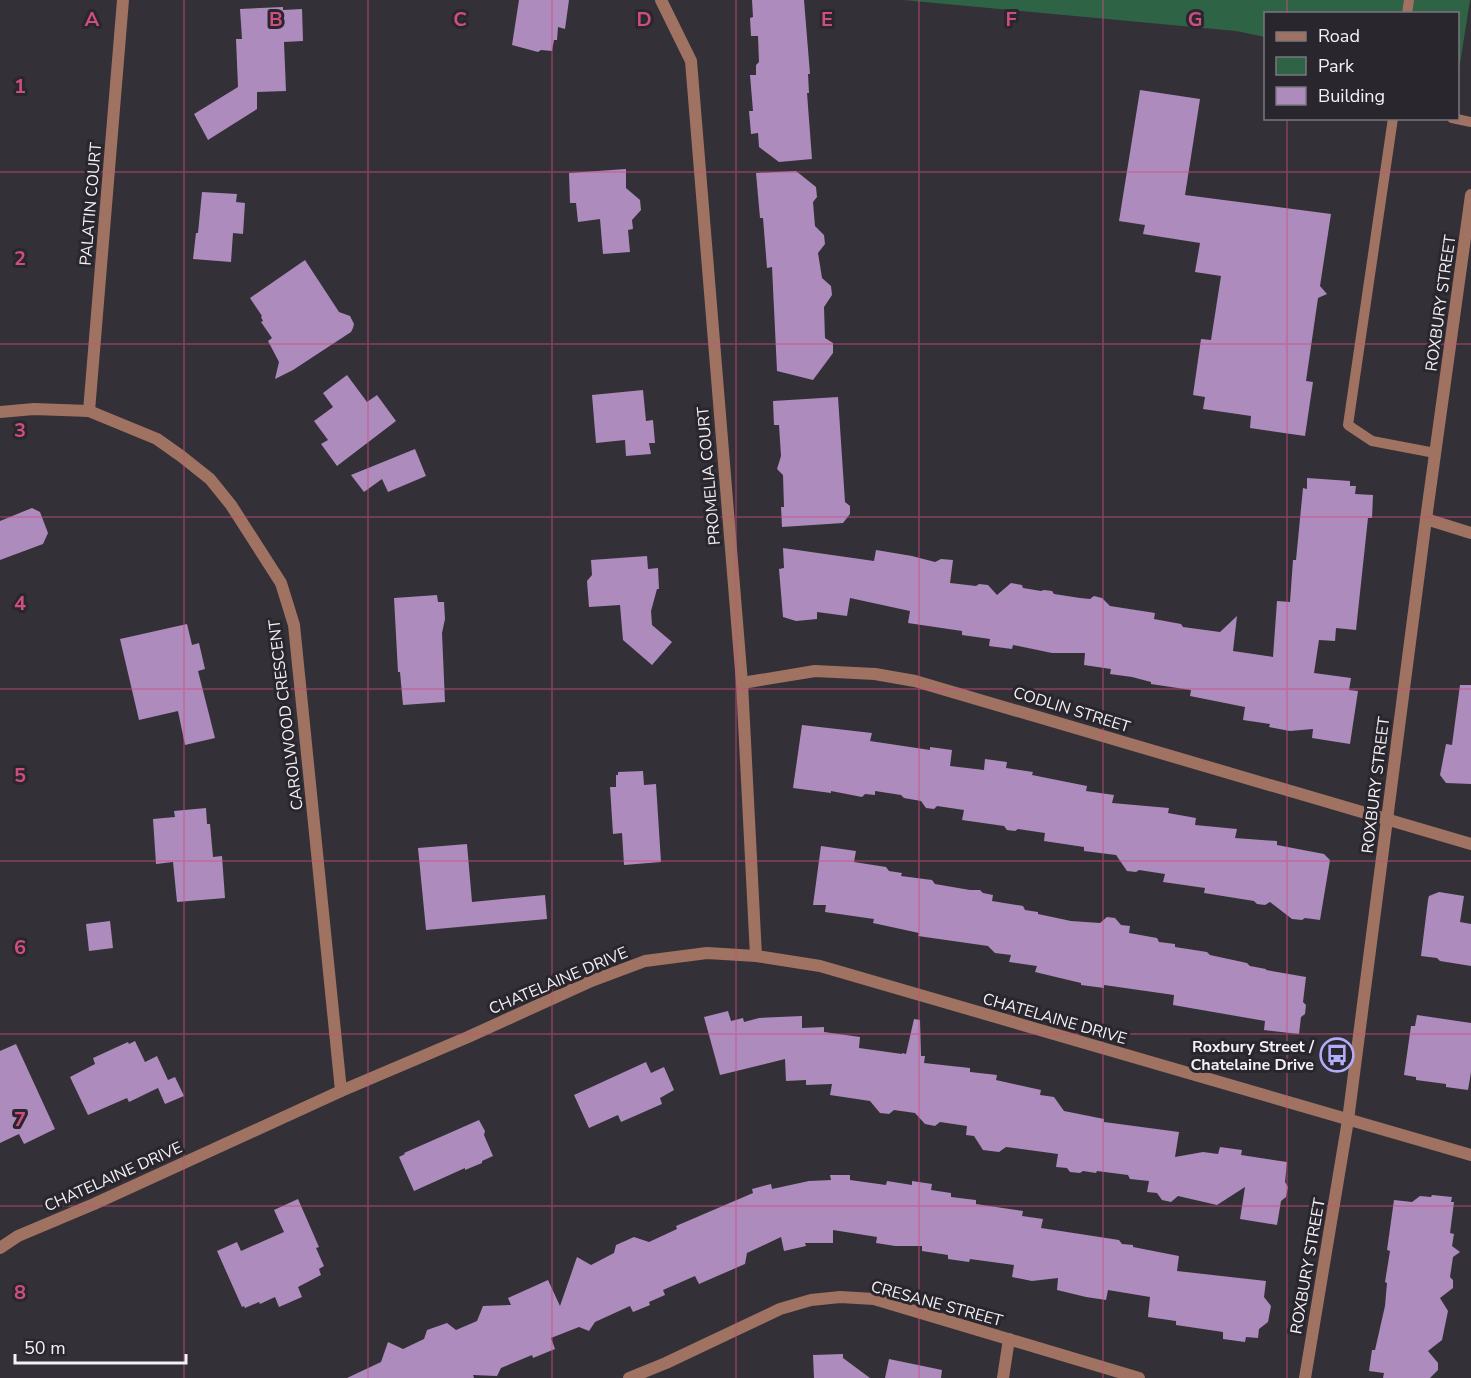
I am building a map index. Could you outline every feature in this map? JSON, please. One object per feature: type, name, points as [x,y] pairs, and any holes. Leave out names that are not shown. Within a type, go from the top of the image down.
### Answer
[{"type":"street","name":"PALATIN COURT","points":[[89,411],[123,0]]},
{"type":"street","name":"PROMELIA COURT","points":[[661,0],[691,61],[742,683],[756,956]]},
{"type":"street","name":"ROXBURY STREET","points":[[1305,1378],[1348,1120],[1426,519],[1469,226],[1471,195]]},
{"type":"street","name":"CAROLWOOD CRESCENT","points":[[0,412],[89,411],[157,440],[210,479],[231,506],[281,583],[294,625],[341,1091]]},
{"type":"street","points":[[1426,519],[1471,532]]},
{"type":"street","name":"CODLIN STREET","points":[[742,683],[815,672],[875,674],[915,681],[1471,844]]},
{"type":"street","name":"CHATELAINE DRIVE","points":[[0,1248],[18,1236],[590,982],[645,961],[707,953],[756,956],[820,966],[1471,1155]]},
{"type":"street","name":"CRESANE STREET","points":[[629,1378],[780,1309],[811,1300],[840,1297],[874,1299],[1139,1378]]},
{"type":"street","points":[[1003,1378],[1009,1339]]},
{"type":"lane","points":[[1393,120],[1348,425],[1372,441],[1435,453]]},
{"type":"green space","points":[[903,0],[1470,0],[1459,70],[1459,12],[1264,12],[1264,37],[1236,31]]},
{"type":"building","points":[[519,0],[569,0],[565,29],[558,27],[557,40],[554,40],[552,51],[538,52],[512,45]]},
{"type":"building","points":[[752,0],[804,0],[810,74],[808,74],[809,93],[807,93],[812,159],[779,162],[759,147],[758,133],[751,134],[749,111],[753,111],[750,75],[756,75],[756,65],[759,62],[758,36],[751,36]]},
{"type":"building","points":[[283,7],[283,10],[302,9],[303,41],[284,42],[286,91],[257,92],[257,109],[208,140],[194,114],[238,87],[236,39],[242,39],[240,9]]},
{"type":"building","points":[[1140,90],[1200,99],[1185,195],[1331,214],[1320,286],[1327,294],[1318,298],[1306,381],[1313,382],[1305,436],[1250,428],[1251,416],[1203,409],[1205,397],[1193,395],[1201,339],[1211,340],[1221,276],[1195,272],[1200,243],[1143,234],[1145,225],[1119,221]]},
{"type":"building","points":[[626,169],[626,188],[640,200],[641,210],[632,220],[633,229],[628,230],[630,252],[603,254],[600,219],[578,222],[576,203],[570,203],[569,173]]},
{"type":"building","points":[[796,171],[816,187],[817,197],[813,202],[815,226],[824,235],[825,244],[818,253],[822,278],[831,286],[832,295],[824,307],[825,338],[833,343],[833,353],[813,380],[777,371],[772,267],[767,268],[756,173]]},
{"type":"building","points":[[202,192],[237,194],[236,202],[245,203],[243,234],[233,233],[231,262],[193,259]]},
{"type":"building","points":[[305,260],[339,312],[350,316],[354,324],[353,328],[351,332],[293,370],[275,379],[279,362],[268,341],[272,338],[261,322],[263,321],[262,316],[250,298]]},
{"type":"building","points":[[347,375],[367,402],[377,395],[396,421],[337,466],[321,444],[328,440],[314,421],[333,407],[323,393]]},
{"type":"building","points":[[643,390],[646,421],[653,420],[655,443],[649,443],[651,454],[626,456],[625,440],[596,443],[592,395]]},
{"type":"building","points":[[838,397],[845,502],[850,506],[850,514],[843,523],[782,527],[783,475],[777,469],[781,456],[779,425],[774,425],[773,401]]},
{"type":"building","points":[[415,449],[426,476],[388,492],[382,479],[364,492],[351,475]]},
{"type":"building","points":[[1307,478],[1350,481],[1350,486],[1356,486],[1355,494],[1373,495],[1372,518],[1368,518],[1356,630],[1336,628],[1335,641],[1319,640],[1314,673],[1351,678],[1349,690],[1358,691],[1350,744],[1312,738],[1313,729],[1290,731],[1269,727],[1270,724],[1243,720],[1245,707],[1190,696],[1191,690],[1151,684],[1151,682],[1132,677],[1110,674],[1111,669],[1084,665],[1085,653],[1052,653],[1013,645],[1012,649],[989,646],[990,639],[962,635],[962,631],[908,623],[910,611],[850,598],[847,616],[817,612],[817,619],[796,621],[783,617],[779,569],[784,568],[783,548],[874,561],[876,550],[935,562],[941,559],[953,560],[950,583],[988,585],[997,595],[1011,583],[1022,585],[1023,588],[1052,591],[1054,594],[1090,599],[1094,596],[1102,598],[1110,606],[1155,613],[1154,619],[1181,624],[1183,627],[1220,632],[1237,616],[1233,651],[1273,657],[1277,601],[1290,602],[1293,560],[1296,560],[1303,488],[1307,489]]},
{"type":"building","points":[[32,508],[40,512],[48,533],[43,544],[0,560],[0,521]]},
{"type":"building","points":[[647,556],[648,569],[658,568],[659,589],[657,589],[651,611],[652,625],[672,642],[652,665],[623,640],[620,605],[589,607],[587,581],[592,575],[591,560]]},
{"type":"building","points":[[437,595],[438,602],[444,602],[445,619],[442,633],[445,702],[403,705],[400,672],[398,672],[394,598]]},
{"type":"building","points":[[187,624],[192,645],[199,643],[205,669],[198,671],[215,738],[185,745],[178,711],[139,720],[120,639]]},
{"type":"building","points":[[1460,685],[1471,685],[1471,784],[1446,783],[1440,775],[1446,744],[1452,745]]},
{"type":"building","points":[[802,725],[872,733],[870,741],[930,750],[930,747],[952,750],[950,766],[984,770],[985,759],[1007,762],[1006,768],[1033,772],[1032,775],[1087,786],[1086,791],[1114,795],[1112,803],[1169,808],[1168,813],[1196,818],[1195,825],[1237,829],[1235,838],[1277,841],[1277,845],[1324,854],[1330,860],[1320,920],[1292,919],[1270,902],[1265,905],[1257,904],[1254,901],[1204,893],[1205,888],[1163,882],[1165,874],[1139,870],[1127,871],[1116,855],[1084,851],[1084,847],[1044,841],[1045,833],[1018,829],[1007,830],[1004,826],[962,820],[964,810],[937,806],[934,809],[926,808],[921,801],[875,791],[875,795],[865,794],[862,797],[831,791],[831,793],[793,788]]},
{"type":"building","points":[[643,771],[644,785],[656,784],[661,862],[624,865],[622,833],[613,834],[610,787],[616,787],[618,772]]},
{"type":"building","points":[[206,808],[213,857],[222,856],[225,898],[177,902],[173,862],[156,864],[153,819],[175,817],[174,811]]},
{"type":"building","points":[[467,844],[472,902],[545,895],[547,919],[426,930],[418,848]]},
{"type":"building","points":[[821,846],[856,851],[854,862],[886,867],[889,871],[902,873],[901,876],[932,880],[935,884],[980,890],[993,895],[992,901],[1023,906],[1025,910],[1038,912],[1038,914],[1071,921],[1100,923],[1107,917],[1115,918],[1121,925],[1130,926],[1129,933],[1157,938],[1159,942],[1175,944],[1175,947],[1207,952],[1210,955],[1247,963],[1266,970],[1306,977],[1303,1002],[1306,1005],[1305,1014],[1301,1017],[1299,1034],[1264,1030],[1265,1021],[1173,1005],[1174,995],[1104,985],[1104,988],[1081,985],[1081,983],[1035,972],[1037,966],[1009,962],[1011,955],[995,953],[988,946],[918,936],[919,933],[873,923],[874,919],[825,912],[826,905],[813,905]]},
{"type":"building","points":[[1439,892],[1464,896],[1460,922],[1471,924],[1471,966],[1421,956],[1429,896]]},
{"type":"building","points":[[110,921],[113,948],[89,951],[86,924]]},
{"type":"building","points":[[728,1011],[731,1021],[743,1018],[744,1022],[759,1018],[802,1016],[802,1028],[824,1027],[824,1032],[860,1037],[859,1048],[902,1054],[906,1054],[914,1019],[920,1020],[921,1056],[925,1056],[924,1063],[970,1068],[970,1072],[997,1075],[996,1080],[1041,1090],[1040,1095],[1054,1097],[1064,1111],[1104,1119],[1104,1122],[1179,1132],[1175,1157],[1203,1152],[1218,1154],[1220,1147],[1242,1150],[1241,1155],[1287,1162],[1285,1182],[1288,1187],[1286,1197],[1281,1201],[1277,1225],[1240,1219],[1245,1187],[1217,1205],[1178,1196],[1171,1202],[1162,1200],[1157,1193],[1147,1192],[1149,1181],[1130,1179],[1128,1175],[1097,1171],[1096,1173],[1070,1172],[1067,1168],[1056,1167],[1058,1154],[1006,1147],[999,1152],[983,1150],[974,1136],[966,1135],[967,1126],[940,1122],[935,1126],[925,1124],[915,1113],[894,1110],[889,1114],[880,1113],[870,1101],[830,1095],[832,1084],[806,1085],[806,1080],[786,1081],[785,1059],[720,1075],[704,1017]]},
{"type":"building","points":[[1417,1015],[1471,1023],[1471,1072],[1468,1090],[1416,1080],[1416,1077],[1404,1075],[1411,1026],[1415,1026]]},
{"type":"building","points":[[135,1041],[145,1062],[157,1056],[168,1080],[175,1077],[184,1096],[165,1104],[158,1088],[129,1102],[127,1098],[88,1115],[70,1077],[95,1064],[93,1058]]},
{"type":"building","points":[[16,1044],[55,1129],[24,1144],[19,1134],[0,1143],[0,1051]]},
{"type":"building","points":[[646,1062],[651,1073],[664,1067],[674,1090],[660,1098],[662,1104],[621,1122],[618,1115],[589,1128],[574,1095]]},
{"type":"building","points":[[479,1120],[493,1156],[482,1163],[465,1170],[465,1168],[414,1191],[399,1157]]},
{"type":"building","points":[[830,1175],[850,1175],[850,1180],[886,1185],[887,1181],[912,1185],[912,1181],[932,1184],[931,1190],[951,1193],[951,1197],[976,1200],[976,1204],[1023,1211],[1022,1216],[1043,1219],[1041,1228],[1119,1240],[1122,1244],[1133,1245],[1133,1247],[1179,1256],[1177,1271],[1266,1281],[1264,1297],[1271,1306],[1268,1322],[1259,1329],[1258,1338],[1246,1337],[1245,1342],[1223,1339],[1223,1332],[1176,1325],[1176,1321],[1148,1317],[1150,1297],[1108,1290],[1106,1300],[1086,1297],[1057,1290],[1058,1278],[1032,1281],[1012,1277],[1014,1265],[970,1259],[969,1262],[948,1259],[948,1255],[922,1251],[922,1246],[876,1243],[877,1237],[833,1230],[833,1243],[805,1243],[806,1246],[784,1251],[781,1237],[747,1253],[745,1264],[699,1284],[695,1276],[663,1290],[665,1295],[649,1302],[650,1305],[633,1312],[630,1306],[595,1322],[589,1331],[579,1327],[551,1338],[555,1349],[533,1358],[532,1355],[501,1368],[497,1376],[347,1378],[381,1362],[388,1342],[403,1349],[424,1339],[427,1330],[447,1323],[456,1330],[477,1321],[483,1306],[511,1305],[508,1298],[548,1280],[560,1306],[577,1257],[591,1265],[614,1253],[616,1245],[634,1237],[649,1242],[677,1229],[676,1226],[753,1193],[752,1189],[771,1184],[772,1189],[809,1181],[831,1180]]},
{"type":"building","points":[[1432,1195],[1452,1197],[1451,1202],[1454,1202],[1450,1233],[1454,1234],[1452,1246],[1460,1252],[1453,1257],[1450,1277],[1453,1280],[1453,1288],[1440,1298],[1448,1311],[1442,1340],[1428,1351],[1438,1363],[1438,1370],[1430,1378],[1383,1378],[1384,1373],[1369,1371],[1372,1350],[1375,1350],[1385,1306],[1387,1283],[1385,1282],[1390,1251],[1387,1250],[1394,1200],[1412,1202],[1420,1196],[1431,1197]]},
{"type":"building","points":[[298,1199],[319,1247],[316,1248],[324,1266],[319,1269],[321,1275],[298,1287],[302,1297],[279,1307],[275,1297],[260,1304],[259,1302],[245,1308],[242,1307],[217,1251],[237,1242],[241,1251],[284,1232],[274,1210]]},
{"type":"building","points":[[843,1354],[843,1358],[870,1378],[814,1378],[813,1355]]},
{"type":"building","points":[[889,1359],[942,1370],[941,1378],[885,1378]]},
{"type":"place","name":"Roxbury Street / Chatelaine Drive","points":[[1337,1055]]}]
